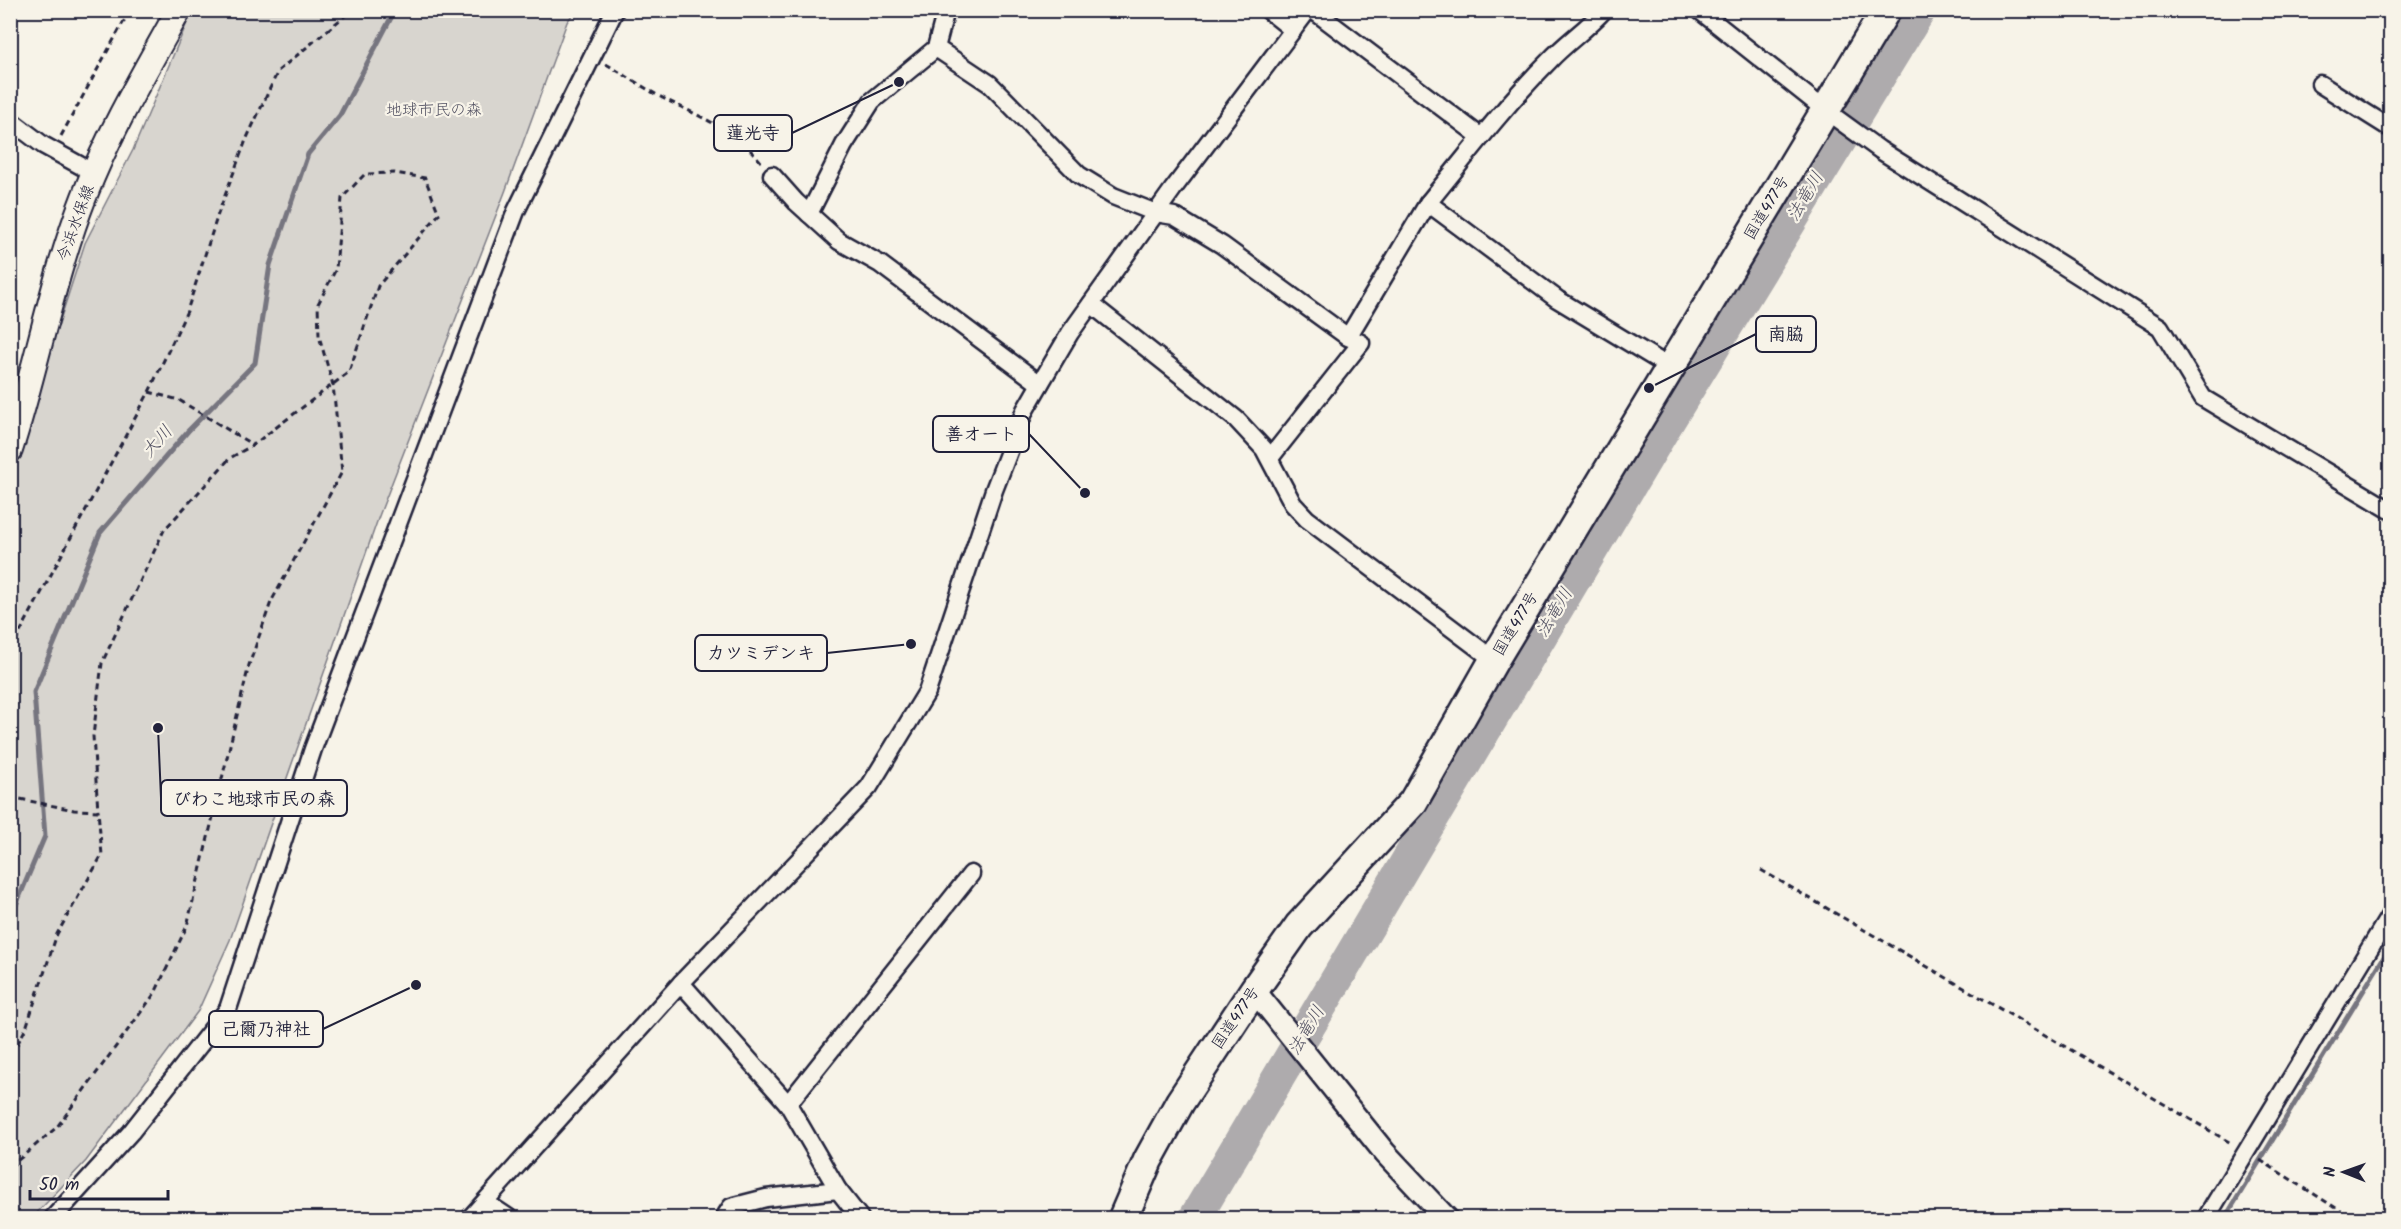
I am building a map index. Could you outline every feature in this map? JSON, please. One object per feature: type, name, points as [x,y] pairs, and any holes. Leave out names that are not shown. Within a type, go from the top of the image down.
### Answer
[{"type":"highway","name":"国道477号","points":[[1123,1218],[1148,1160],[1180,1102],[1254,990],[1299,926],[1413,802],[1494,660],[1886,10]]},
{"type":"main road","name":"今浜水保線","points":[[10,450],[58,273],[94,173],[138,83],[179,10]]},
{"type":"street","points":[[53,1218],[131,1132],[228,1009],[313,749],[516,211],[615,10]]},
{"type":"street","points":[[809,214],[844,145],[872,101],[936,48],[946,10]]},
{"type":"street","points":[[1268,10],[1293,30]]},
{"type":"street","points":[[470,1218],[681,983],[869,787],[927,692],[994,490],[1025,410],[1070,333],[1156,213],[1308,10]]},
{"type":"street","points":[[1313,10],[1481,137]]},
{"type":"street","points":[[1348,337],[1428,203],[1481,137],[1551,58],[1586,30],[1604,10]]},
{"type":"street","points":[[1699,10],[1825,110],[1881,150],[2160,327],[2203,398],[2391,510]]},
{"type":"street","points":[[936,48],[990,84],[1079,175],[1113,196],[1156,213],[1174,216],[1222,245],[1348,337],[1361,343],[1269,458]]},
{"type":"street","points":[[2320,84],[2391,128]]},
{"type":"street","points":[[10,120],[53,151],[94,173]]},
{"type":"street","points":[[772,175],[809,214],[839,241],[880,264],[1040,384]]},
{"type":"street","points":[[1428,203],[1557,299],[1671,368]]},
{"type":"street","points":[[1091,304],[1236,419],[1264,448],[1293,504],[1307,519],[1494,660]]},
{"type":"street","points":[[788,1104],[971,874]]},
{"type":"street","points":[[2206,1218],[2391,915]]},
{"type":"street","points":[[681,983],[788,1104],[838,1190],[860,1218]]},
{"type":"street","points":[[1254,990],[1385,1153],[1446,1218]]},
{"type":"street","points":[[724,1218],[731,1207],[766,1198],[838,1190]]},
{"type":"street","points":[[485,1202],[509,1218]]},
{"type":"path","points":[[53,151],[130,10]]},
{"type":"path","points":[[10,651],[149,392],[187,311],[218,214],[246,140],[278,71],[352,10]]},
{"type":"path","points":[[592,55],[656,94],[731,132],[746,143],[772,175]]},
{"type":"path","points":[[10,1058],[26,1028],[57,933],[102,855],[93,736],[102,663],[164,530],[230,458],[253,446],[333,385],[349,372],[378,286],[440,214],[425,178],[395,173],[365,174],[342,198],[336,269],[318,304],[319,336],[333,385],[342,472],[270,602],[249,665],[187,926],[155,993],[64,1118],[57,1127],[10,1167]]},
{"type":"path","points":[[149,392],[179,400],[253,446]]},
{"type":"path","points":[[10,797],[74,810],[98,812]]},
{"type":"path","points":[[1761,870],[2247,1152],[2352,1218]]},
{"type":"green space","name":"地球市民の森","points":[[192,11],[575,11],[567,22],[505,192],[379,516],[230,940],[198,1011],[86,1161],[32,1218],[11,1218],[11,472],[85,243],[133,150]]},
{"type":"waterway","name":"大川","points":[[10,919],[45,836],[34,692],[100,533],[188,431],[255,363],[270,265],[308,154],[340,115],[393,14],[400,10]]},
{"type":"waterway","name":"法竜川","points":[[1195,1218],[1666,425],[1920,10]]},
{"type":"waterway","points":[[2225,1218],[2390,947]]},
{"type":"place","name":"蓮光寺","points":[[899,82]]},
{"type":"place","name":"南脇","points":[[1649,388]]},
{"type":"place","name":"善オート","points":[[1085,493]]},
{"type":"place","name":"カツミデンキ","points":[[911,644]]},
{"type":"place","name":"びわこ地球市民の森","points":[[158,728]]},
{"type":"place","name":"己爾乃神社","points":[[416,985]]}]
